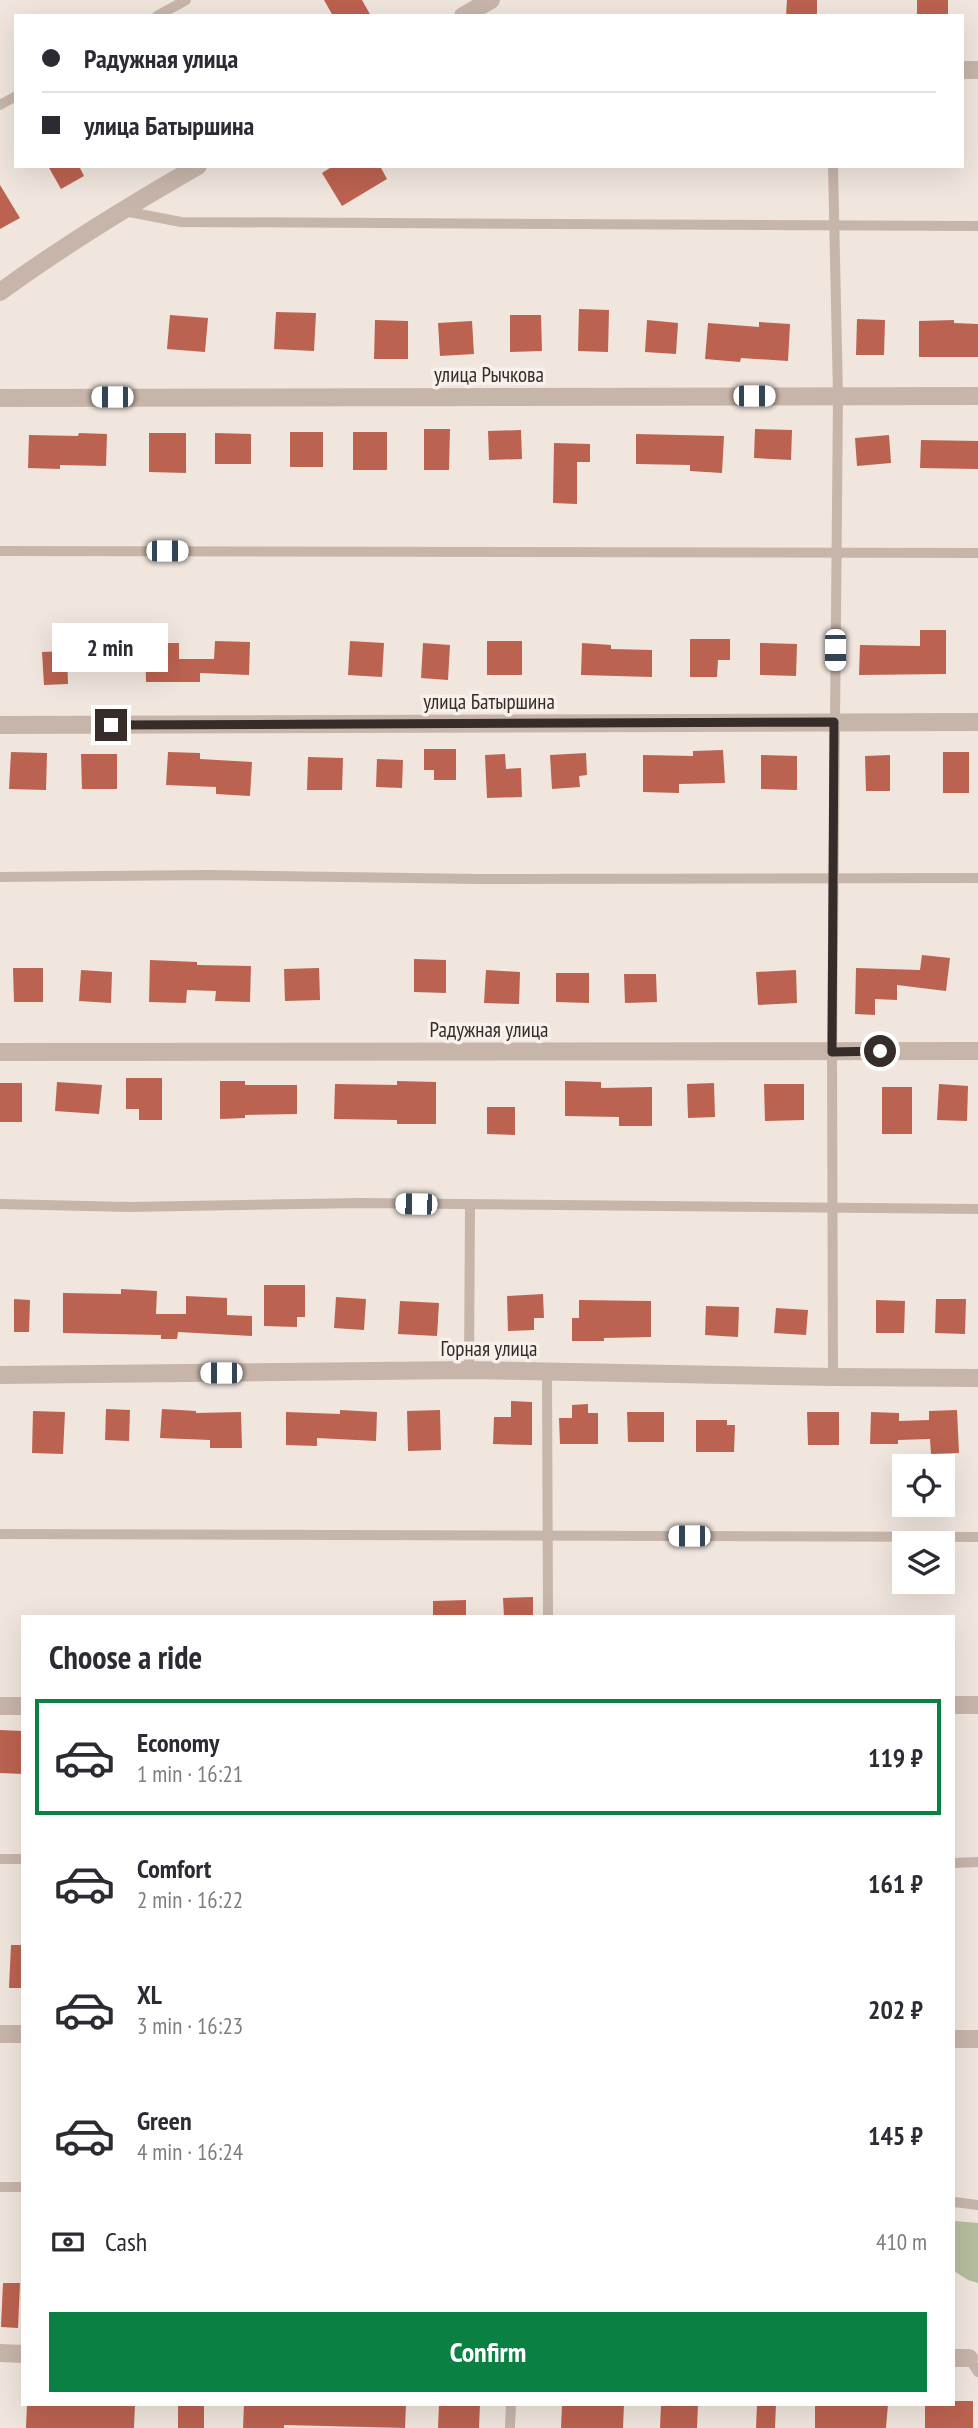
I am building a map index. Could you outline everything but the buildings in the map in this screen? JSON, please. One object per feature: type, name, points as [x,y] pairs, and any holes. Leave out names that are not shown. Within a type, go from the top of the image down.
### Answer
[{"type":"street","points":[[466,14],[491,0]]},
{"type":"street","points":[[0,292],[123,211],[195,168]]},
{"type":"street","name":"улица Рычкова","points":[[0,398],[978,396]]},
{"type":"street","name":"улица Батыршина","points":[[0,725],[978,722]]},
{"type":"street","name":"Радужная улица","points":[[0,1052],[978,1051]]},
{"type":"street","name":"Горная улица","points":[[0,1375],[469,1370],[978,1378]]},
{"type":"street","points":[[955,1705],[978,1705]]},
{"type":"street","points":[[0,1706],[21,1706]]},
{"type":"street","points":[[0,2034],[21,2034]]},
{"type":"street","points":[[955,2039],[978,2039]]},
{"type":"street","points":[[0,2353],[21,2354]]},
{"type":"lane","points":[[162,14],[186,0]]},
{"type":"lane","points":[[833,168],[838,396],[832,1052],[833,1377]]},
{"type":"lane","points":[[123,211],[181,222],[978,226]]},
{"type":"lane","points":[[0,551],[978,554]]},
{"type":"lane","points":[[0,877],[209,875],[479,879],[978,878]]},
{"type":"lane","points":[[0,1204],[129,1207],[361,1203],[978,1209]]},
{"type":"lane","points":[[469,1370],[470,1205]]},
{"type":"lane","points":[[547,1371],[548,1615]]},
{"type":"lane","points":[[0,1534],[978,1537]]},
{"type":"lane","points":[[0,1859],[21,1859]]},
{"type":"lane","points":[[955,1863],[978,1862]]},
{"type":"lane","points":[[0,2187],[21,2187]]},
{"type":"lane","points":[[955,2202],[978,2205]]},
{"type":"lane","points":[[510,2428],[511,2406]]},
{"type":"green space","points":[[955,2221],[978,2223],[978,2283],[955,2272]]},
{"type":"route","points":[[111,725],[834,722],[832,1052],[880,1051]]}]
